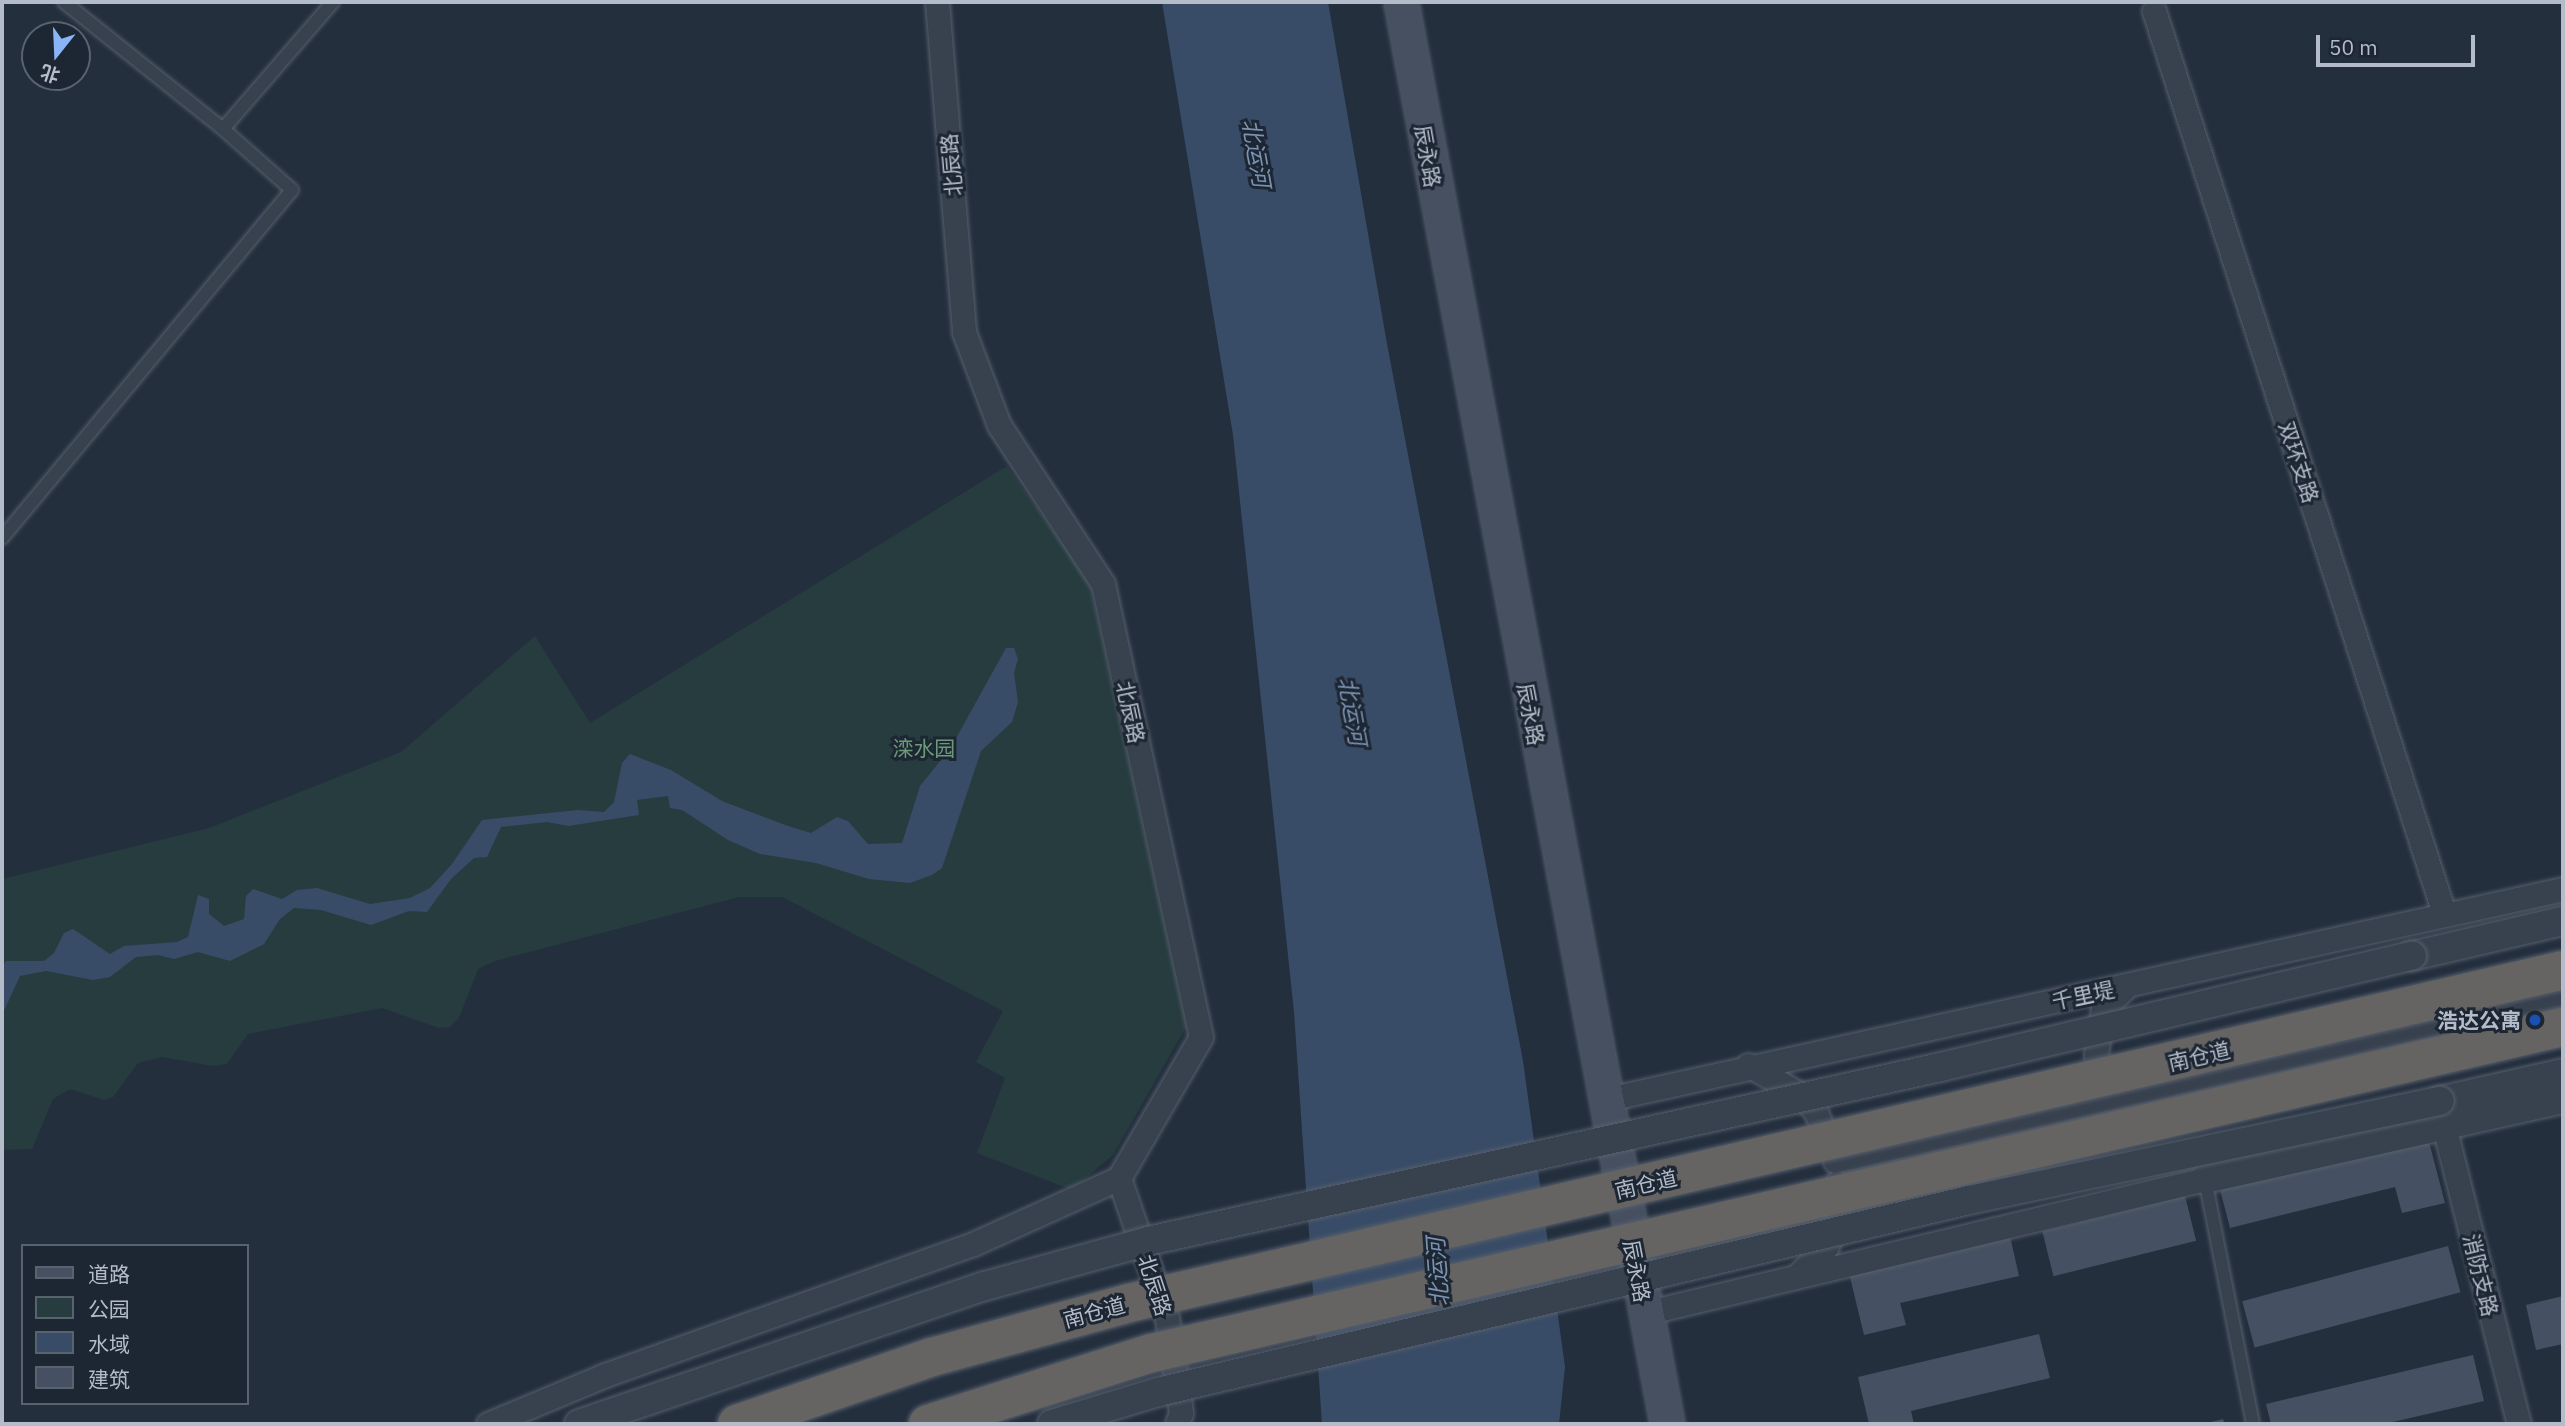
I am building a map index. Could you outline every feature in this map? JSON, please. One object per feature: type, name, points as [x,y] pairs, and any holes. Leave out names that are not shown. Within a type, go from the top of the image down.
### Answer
[{"type":"highway","name":"南仓道","points":[[737,1424],[932,1357],[1129,1303],[2563,970]]},
{"type":"highway","points":[[928,1424],[1152,1353],[2563,1027]]},
{"type":"main road","name":"辰永路","points":[[1401,2],[1606,1099],[1655,1316],[1670,1424]]},
{"type":"main road","name":"辰永路","points":[[1412,2],[1460,288],[1606,1099]]},
{"type":"street","name":"北辰路","points":[[937,2],[964,332],[999,425],[1103,584],[1201,1037],[1119,1178],[1167,1318],[1181,1413],[1177,1424]]},
{"type":"street","name":"双环支路","points":[[2154,11],[2444,913]]},
{"type":"street","name":"千里堤","points":[[1606,1099],[1748,1065],[2129,985],[2444,913],[2563,889]]},
{"type":"street","points":[[579,1424],[985,1286],[1148,1241],[1941,1067],[2563,921]]},
{"type":"street","points":[[2129,985],[2103,1009],[2097,1031],[2101,1098],[2128,1152],[2169,1187]]},
{"type":"street","points":[[1835,1161],[2563,994]]},
{"type":"street","points":[[1748,1065],[1800,1094],[1816,1112],[1835,1161],[1838,1203],[1828,1246],[1793,1279]]},
{"type":"street","points":[[1655,1316],[1793,1279],[2204,1179],[2442,1114],[2563,1073]]},
{"type":"street","points":[[1052,1424],[1158,1392],[1955,1203],[2442,1114],[2563,1099]]},
{"type":"street","name":"消防支路","points":[[2442,1114],[2519,1424]]},
{"type":"street","points":[[488,1424],[605,1376],[973,1244],[1119,1178]]},
{"type":"lane","points":[[2,538],[292,190],[223,129],[64,2]]},
{"type":"lane","points":[[223,129],[333,2]]},
{"type":"lane","points":[[2204,1179],[2253,1424]]},
{"type":"green space","name":"滦水园","points":[[1007,466],[1089,582],[1186,1027],[1113,1155],[1072,1190],[977,1153],[1005,1078],[976,1062],[1003,1011],[782,897],[739,897],[495,961],[478,969],[459,1018],[450,1027],[439,1028],[382,1008],[248,1034],[227,1064],[213,1066],[162,1057],[138,1063],[113,1097],[104,1100],[70,1089],[53,1099],[32,1149],[2,1150],[2,879],[209,828],[401,752],[535,636],[590,723]]},
{"type":"water","name":"北运河","points":[[1162,2],[1328,2],[1387,344],[1523,1061],[1565,1367],[1559,1424],[1322,1424],[1294,1012],[1233,435]]},
{"type":"water","points":[[1006,648],[1014,648],[1018,659],[1014,673],[1018,702],[1012,722],[981,751],[942,868],[932,875],[910,883],[869,879],[816,863],[760,854],[728,840],[682,810],[670,808],[668,796],[637,800],[639,815],[568,826],[547,822],[501,827],[487,857],[474,858],[451,879],[427,912],[409,911],[371,925],[321,910],[294,908],[280,919],[264,944],[230,961],[198,952],[174,959],[158,955],[136,957],[110,977],[93,980],[46,971],[20,976],[2,1015],[2,966],[6,961],[44,961],[54,953],[64,933],[73,929],[110,954],[124,946],[177,942],[188,937],[198,895],[209,899],[209,914],[224,926],[244,919],[246,896],[253,889],[282,899],[297,890],[317,888],[370,904],[410,898],[430,888],[452,864],[482,820],[578,810],[604,812],[614,802],[622,763],[630,754],[671,770],[722,801],[788,826],[811,833],[837,817],[848,821],[868,844],[902,843],[920,786],[950,749]]},
{"type":"building","points":[[2427,1134],[2445,1203],[2402,1213],[2395,1187],[2230,1228],[2219,1186]]},
{"type":"building","points":[[2185,1196],[2196,1241],[2053,1276],[2042,1232]]},
{"type":"building","points":[[2010,1236],[2019,1276],[1900,1303],[1906,1325],[1864,1335],[1849,1273]]},
{"type":"building","points":[[2448,1246],[2460,1292],[2255,1347],[2242,1301]]},
{"type":"building","points":[[2563,1296],[2563,1344],[2536,1350],[2526,1305]]},
{"type":"building","points":[[2039,1334],[2050,1378],[1911,1411],[1914,1424],[1869,1424],[1858,1377]]},
{"type":"building","points":[[2473,1355],[2484,1401],[2384,1424],[2271,1424],[2266,1404]]},
{"type":"building","points":[[2223,1419],[2225,1424],[2207,1424],[2207,1423]]},
{"type":"place","name":"浩达公寓","points":[[2535,1020]]}]
